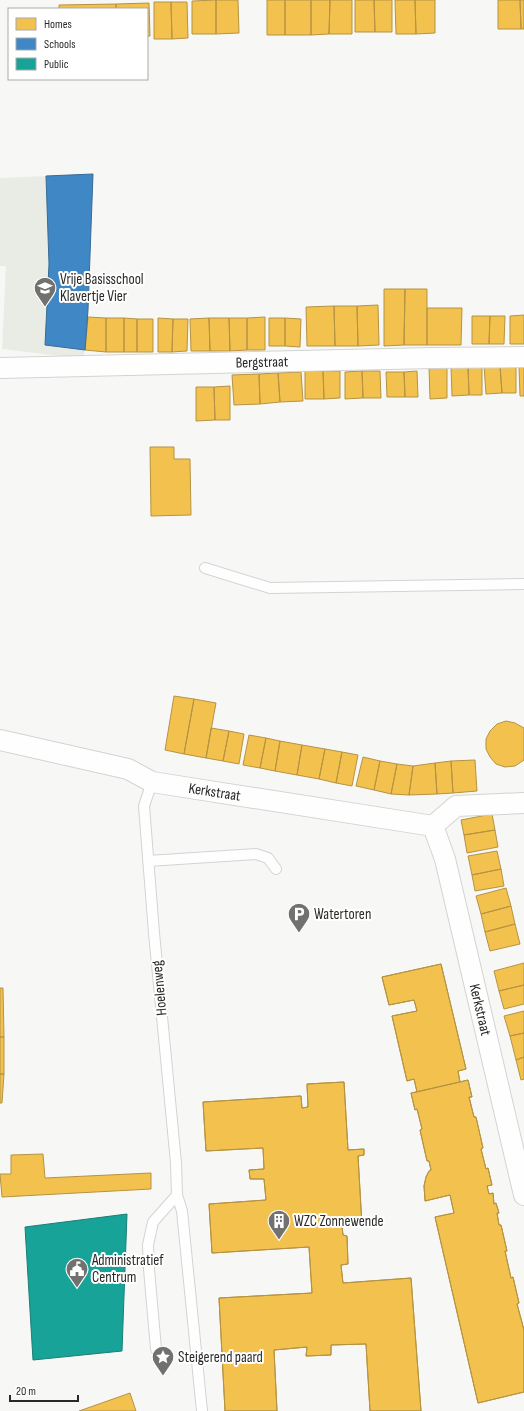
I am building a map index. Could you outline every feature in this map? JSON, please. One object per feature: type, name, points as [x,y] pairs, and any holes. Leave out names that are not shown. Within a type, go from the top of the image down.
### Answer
[{"type":"street","name":"Bergstraat","points":[[0,368],[524,357]]},
{"type":"street","name":"Kerkstraat","points":[[0,740],[128,769],[152,782],[433,826],[445,859],[524,1195]]},
{"type":"street","points":[[433,826],[456,806],[524,803]]},
{"type":"lane","points":[[205,568],[270,588],[524,584]]},
{"type":"lane","name":"Hoelenweg","points":[[152,782],[144,806],[148,861],[157,973],[176,1163],[177,1195],[182,1211],[202,1411]]},
{"type":"lane","points":[[148,861],[256,854],[268,858],[276,869]]},
{"type":"lane","points":[[156,1349],[148,1269],[148,1246],[153,1222],[177,1195]]},
{"type":"shaded area","name":"Vrije Basisschool Klavertje Vier","points":[[93,174],[84,359],[2,349],[6,266],[0,266],[0,178]]},
{"type":"building: Homes","points":[[216,0],[216,34],[192,34],[192,1]]},
{"type":"building: Homes","points":[[216,0],[238,0],[239,33],[216,34]]},
{"type":"building: Homes","points":[[267,0],[285,0],[285,35],[267,35]]},
{"type":"building: Homes","points":[[285,0],[311,0],[311,35],[285,35]]},
{"type":"building: Homes","points":[[311,0],[330,0],[329,34],[311,35]]},
{"type":"building: Homes","points":[[330,0],[352,0],[352,34],[329,34]]},
{"type":"building: Homes","points":[[355,0],[374,0],[375,32],[355,32]]},
{"type":"building: Homes","points":[[374,0],[392,0],[392,32],[375,32]]},
{"type":"building: Homes","points":[[395,0],[415,0],[416,34],[396,34]]},
{"type":"building: Homes","points":[[415,0],[435,0],[435,33],[416,34]]},
{"type":"building: Homes","points":[[498,0],[520,0],[521,29],[498,29]]},
{"type":"building: Homes","points":[[520,0],[524,0],[524,29],[521,29]]},
{"type":"building: Homes","points":[[154,2],[171,2],[172,39],[154,39]]},
{"type":"building: Homes","points":[[171,2],[187,2],[188,38],[172,39]]},
{"type":"building: Homes","points":[[149,3],[150,36],[148,36],[148,8],[116,8],[116,4]]},
{"type":"building: Homes","points":[[116,4],[116,8],[59,8],[59,5]]},
{"type":"building: Homes","points":[[384,289],[405,289],[404,345],[384,346]]},
{"type":"building: Homes","points":[[405,289],[427,289],[427,345],[404,345]]},
{"type":"building: Homes","points":[[378,305],[379,345],[358,346],[357,306]]},
{"type":"building: Homes","points":[[334,306],[335,346],[307,346],[306,307]]},
{"type":"building: Homes","points":[[334,306],[357,306],[358,346],[335,346]]},
{"type":"building: Homes","points":[[427,308],[462,308],[461,345],[427,345]]},
{"type":"building: Homes","points":[[524,315],[524,344],[510,344],[510,316]]},
{"type":"building: Homes","points":[[472,316],[490,316],[489,344],[472,344]]},
{"type":"building: Homes","points":[[490,316],[505,316],[504,344],[489,344]]},
{"type":"building: Homes","points":[[88,317],[106,318],[106,352],[85,350]]},
{"type":"building: Homes","points":[[265,317],[265,350],[247,350],[247,318]]},
{"type":"building: Homes","points":[[106,318],[124,318],[124,352],[106,352]]},
{"type":"building: Homes","points":[[124,318],[137,319],[137,352],[124,352]]},
{"type":"building: Homes","points":[[158,318],[173,319],[172,352],[158,352]]},
{"type":"building: Homes","points":[[209,318],[210,351],[191,351],[190,319]]},
{"type":"building: Homes","points":[[209,318],[229,318],[230,351],[210,351]]},
{"type":"building: Homes","points":[[229,318],[247,318],[247,350],[230,351]]},
{"type":"building: Homes","points":[[269,318],[285,318],[285,346],[269,346]]},
{"type":"building: Homes","points":[[285,318],[301,319],[300,347],[285,346]]},
{"type":"building: Homes","points":[[137,319],[153,319],[153,352],[137,352]]},
{"type":"building: Homes","points":[[173,319],[188,319],[187,351],[172,352]]},
{"type":"building: Homes","points":[[468,366],[469,395],[452,396],[451,367]]},
{"type":"building: Homes","points":[[468,366],[482,366],[482,395],[469,395]]},
{"type":"building: Homes","points":[[484,366],[500,366],[502,393],[486,394]]},
{"type":"building: Homes","points":[[500,366],[516,366],[516,393],[502,393]]},
{"type":"building: Homes","points":[[519,366],[524,366],[524,396],[520,396]]},
{"type":"building: Homes","points":[[429,367],[447,367],[447,398],[430,399]]},
{"type":"building: Homes","points":[[305,371],[323,371],[324,399],[305,399]]},
{"type":"building: Homes","points":[[323,371],[340,371],[340,398],[324,399]]},
{"type":"building: Homes","points":[[362,371],[363,398],[345,399],[345,372]]},
{"type":"building: Homes","points":[[362,371],[380,371],[381,398],[363,398]]},
{"type":"building: Homes","points":[[417,371],[418,397],[405,397],[404,372]]},
{"type":"building: Homes","points":[[301,372],[303,401],[280,402],[278,373]]},
{"type":"building: Homes","points":[[386,372],[404,372],[405,397],[387,397]]},
{"type":"building: Homes","points":[[278,373],[280,402],[260,404],[259,374]]},
{"type":"building: Homes","points":[[259,374],[260,404],[234,405],[232,375]]},
{"type":"building: Homes","points":[[230,386],[230,420],[215,420],[214,387]]},
{"type":"building: Homes","points":[[196,387],[214,387],[215,420],[196,421]]},
{"type":"building: Homes","points":[[150,447],[174,447],[174,459],[190,459],[191,515],[151,516]]},
{"type":"building: Homes","points":[[174,696],[194,699],[184,754],[165,750]]},
{"type":"building: Homes","points":[[194,699],[216,703],[206,758],[184,754]]},
{"type":"building: Homes","points":[[506,721],[515,723],[524,728],[524,760],[515,766],[505,767],[496,764],[490,757],[486,749],[486,739],[490,731],[497,724]]},
{"type":"building: Homes","points":[[211,728],[229,731],[223,761],[206,758]]},
{"type":"building: Homes","points":[[229,731],[244,734],[239,764],[223,761]]},
{"type":"building: Homes","points":[[249,735],[266,738],[260,768],[243,765]]},
{"type":"building: Homes","points":[[266,738],[280,741],[275,771],[260,768]]},
{"type":"building: Homes","points":[[280,741],[302,745],[297,775],[275,771]]},
{"type":"building: Homes","points":[[302,745],[325,749],[319,779],[297,775]]},
{"type":"building: Homes","points":[[325,749],[342,752],[336,783],[319,779]]},
{"type":"building: Homes","points":[[342,752],[358,755],[352,786],[336,783]]},
{"type":"building: Homes","points":[[363,757],[380,761],[374,790],[356,786]]},
{"type":"building: Homes","points":[[475,760],[477,791],[453,793],[451,761]]},
{"type":"building: Homes","points":[[380,761],[397,764],[391,794],[374,790]]},
{"type":"building: Homes","points":[[451,761],[453,793],[437,794],[435,763]]},
{"type":"building: Homes","points":[[435,763],[437,794],[409,795],[413,766]]},
{"type":"building: Homes","points":[[397,764],[413,766],[409,795],[391,794]]},
{"type":"building: Homes","points":[[492,814],[495,830],[464,835],[461,820]]},
{"type":"building: Homes","points":[[495,830],[498,847],[467,853],[464,835]]},
{"type":"building: Homes","points":[[497,851],[501,869],[472,875],[468,856]]},
{"type":"building: Homes","points":[[501,869],[504,886],[475,891],[472,875]]},
{"type":"building: Homes","points":[[506,888],[511,906],[481,914],[476,896]]},
{"type":"building: Homes","points":[[511,906],[515,924],[485,932],[481,914]]},
{"type":"building: Homes","points":[[515,924],[520,944],[490,951],[485,932]]},
{"type":"building: Homes","points":[[524,963],[524,985],[499,991],[494,971]]},
{"type":"building: Homes","name":"WZC Zonnewende","points":[[441,964],[466,1069],[458,1071],[460,1082],[468,1080],[472,1097],[469,1097],[474,1117],[476,1117],[486,1169],[488,1168],[492,1185],[487,1186],[489,1194],[493,1193],[494,1204],[496,1203],[499,1213],[497,1213],[499,1225],[501,1225],[507,1251],[505,1251],[511,1278],[513,1277],[519,1303],[517,1304],[524,1330],[524,1392],[478,1403],[435,1217],[454,1213],[450,1195],[425,1201],[424,1186],[426,1177],[431,1170],[429,1161],[427,1161],[417,1109],[415,1110],[411,1093],[417,1092],[414,1079],[407,1081],[392,1016],[417,1011],[414,1000],[389,1005],[382,977]]},
{"type":"building: Homes","points":[[441,964],[466,1069],[458,1071],[460,1082],[417,1092],[414,1079],[407,1081],[392,1016],[417,1011],[414,1000],[389,1005],[382,977]]},
{"type":"building: Homes","points":[[524,985],[524,1004],[504,1009],[499,991]]},
{"type":"building: Homes","points":[[0,988],[3,988],[4,1037],[0,1037]]},
{"type":"building: Homes","points":[[524,1011],[524,1033],[510,1036],[504,1016]]},
{"type":"building: Homes","points":[[524,1033],[524,1057],[516,1060],[510,1036]]},
{"type":"building: Homes","points":[[0,1037],[4,1037],[4,1074],[0,1074]]},
{"type":"building: Homes","points":[[524,1057],[524,1079],[521,1080],[516,1060]]},
{"type":"building: Homes","points":[[0,1074],[4,1074],[2,1103],[0,1103]]},
{"type":"building: Homes","name":"WZC Zonnewende","points":[[468,1080],[472,1097],[469,1097],[474,1117],[476,1117],[486,1169],[488,1168],[492,1185],[487,1186],[489,1194],[493,1193],[494,1204],[496,1203],[499,1213],[497,1213],[499,1225],[501,1225],[507,1251],[505,1251],[511,1278],[513,1277],[519,1303],[517,1304],[524,1330],[524,1392],[478,1403],[435,1217],[454,1213],[450,1195],[425,1201],[424,1186],[426,1177],[431,1170],[429,1161],[427,1161],[417,1109],[415,1110],[411,1093]]},
{"type":"building: Homes","name":"WZC Zonnewende","points":[[344,1082],[348,1150],[364,1149],[364,1155],[358,1156],[362,1225],[342,1226],[343,1235],[347,1236],[348,1264],[341,1265],[343,1283],[411,1278],[421,1411],[370,1411],[366,1344],[331,1345],[331,1355],[306,1356],[307,1347],[274,1350],[277,1411],[225,1411],[219,1298],[312,1293],[309,1247],[212,1253],[209,1204],[266,1200],[264,1179],[250,1179],[249,1170],[264,1169],[263,1148],[206,1151],[203,1102],[301,1096],[302,1108],[308,1107],[307,1084]]},
{"type":"building: Homes","name":"WZC Zonnewende","points":[[344,1082],[348,1150],[364,1149],[364,1155],[358,1156],[362,1225],[342,1226],[343,1235],[347,1236],[348,1264],[341,1265],[343,1283],[411,1278],[421,1411],[370,1411],[366,1344],[331,1345],[331,1355],[306,1356],[307,1347],[274,1350],[277,1411],[225,1411],[219,1298],[312,1293],[309,1247],[212,1253],[209,1204],[266,1200],[264,1179],[250,1179],[249,1170],[264,1169],[263,1148],[206,1151],[203,1102],[301,1096],[302,1108],[308,1107],[307,1084]]},
{"type":"building: Homes","points":[[43,1154],[45,1178],[151,1173],[151,1189],[2,1197],[0,1174],[11,1174],[11,1155]]},
{"type":"building: Homes","points":[[130,1393],[136,1411],[79,1411]]},
{"type":"building: Schools","name":"Vrije Basisschool Klavertje Vier","points":[[93,174],[85,350],[45,345],[49,264],[46,176]]},
{"type":"building: Public","name":"Administratief Centrum","points":[[127,1214],[122,1351],[33,1360],[25,1227]]},
{"type":"place","name":"Vrije Basisschool Klavertje Vier","points":[[45,308]]},
{"type":"place","name":"Watertoren","points":[[299,934]]},
{"type":"place","name":"WZC Zonnewende","points":[[279,1240]]},
{"type":"place","name":"Administratief Centrum","points":[[77,1288]]},
{"type":"place","name":"Steigerend paard","points":[[163,1376]]}]
